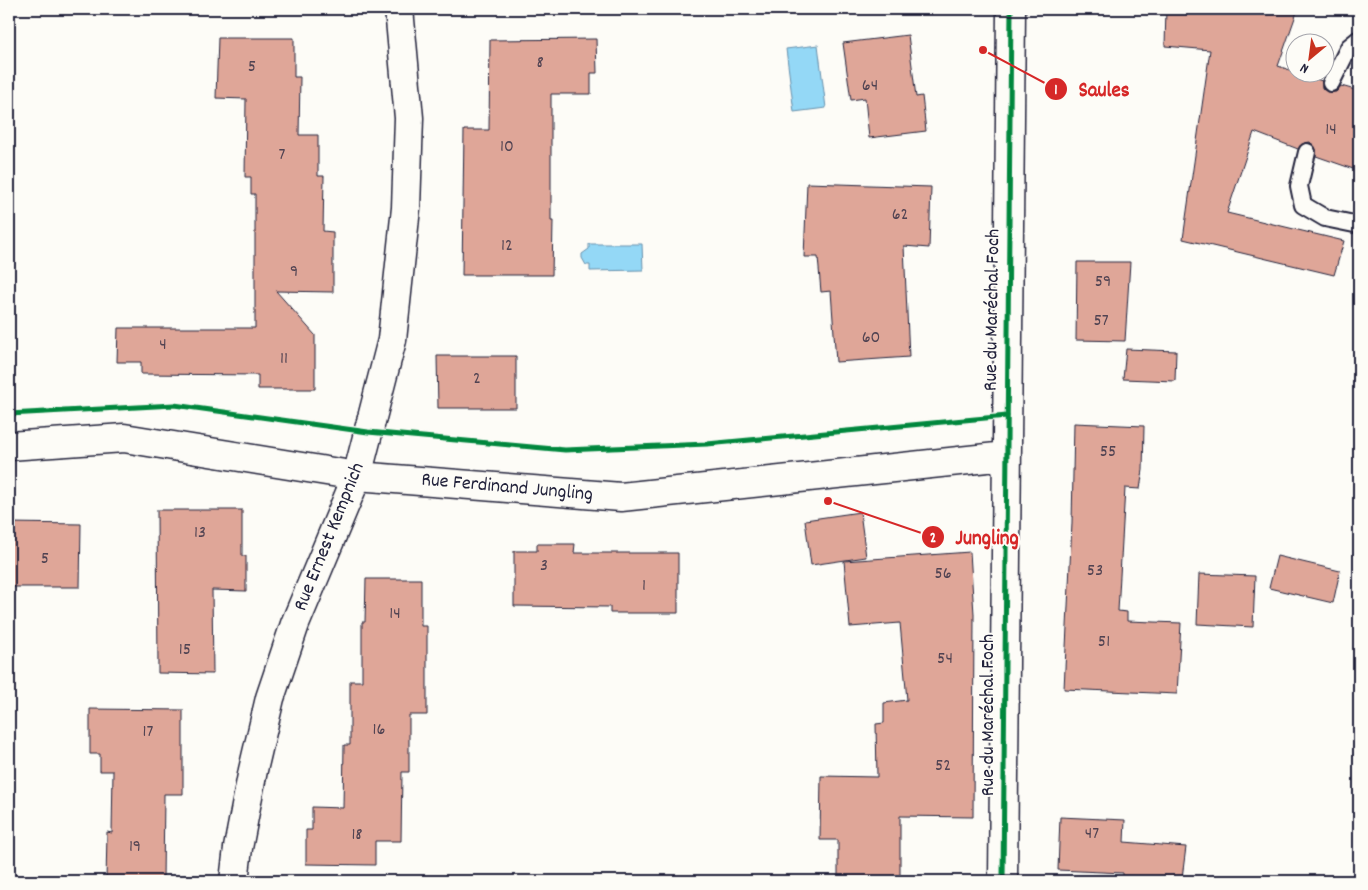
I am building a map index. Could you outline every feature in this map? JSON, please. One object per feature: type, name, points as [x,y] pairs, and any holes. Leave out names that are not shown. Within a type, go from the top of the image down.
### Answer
[{"type":"street","name":"Rue Ernest Kempnich","points":[[234,881],[238,848],[253,770],[270,698],[294,624],[357,476],[392,340],[406,208],[409,118],[399,9]]},
{"type":"street","name":"Rue du Maréchal Foch","points":[[1003,881],[1011,9]]},
{"type":"street","name":"Rue Ferdinand Jungling","points":[[9,446],[124,438],[357,476],[621,497],[1006,456]]},
{"type":"lane","points":[[1331,83],[1349,47],[1359,39]]},
{"type":"lane","points":[[1307,152],[1299,186],[1303,205],[1325,218],[1359,224]]},
{"type":"water","points":[[818,45],[826,108],[794,112],[786,49]]},
{"type":"water","points":[[589,244],[642,244],[643,270],[590,271],[590,265],[586,265],[582,258],[582,254],[589,249]]},
{"type":"building","points":[[1166,9],[1298,9],[1290,32],[1286,32],[1286,43],[1278,66],[1286,69],[1286,82],[1322,82],[1322,88],[1327,92],[1336,92],[1341,86],[1359,91],[1359,171],[1316,156],[1316,149],[1310,142],[1304,143],[1298,149],[1254,132],[1227,213],[1344,241],[1334,275],[1183,239],[1210,50],[1165,46]]},
{"type":"building","points":[[908,35],[916,97],[922,96],[926,131],[869,138],[865,98],[851,100],[843,43]]},
{"type":"building","points":[[218,38],[294,38],[294,77],[300,77],[299,135],[318,135],[318,176],[324,176],[323,231],[333,232],[333,292],[276,291],[315,335],[315,389],[258,389],[258,375],[141,374],[141,362],[117,362],[118,328],[255,328],[255,194],[251,194],[251,177],[245,177],[246,99],[216,98]]},
{"type":"building","points":[[596,39],[597,73],[591,73],[591,94],[551,94],[552,275],[462,275],[464,130],[489,130],[490,40]]},
{"type":"building","points":[[807,183],[931,187],[929,248],[904,246],[909,357],[836,362],[831,291],[821,292],[818,257],[804,257]]},
{"type":"building","points":[[1077,262],[1130,262],[1125,341],[1076,340]]},
{"type":"building","points":[[1126,349],[1176,351],[1175,381],[1123,379]]},
{"type":"building","points":[[437,356],[516,356],[516,408],[438,408]]},
{"type":"building","points":[[1074,423],[1144,426],[1143,470],[1140,489],[1125,488],[1118,611],[1127,612],[1127,621],[1181,623],[1177,694],[1064,689],[1072,523]]},
{"type":"building","points":[[157,510],[242,510],[242,556],[246,556],[246,591],[212,590],[213,674],[158,673]]},
{"type":"building","points":[[860,512],[866,557],[811,565],[805,520]]},
{"type":"building","points":[[9,523],[81,524],[80,587],[9,587]]},
{"type":"building","points":[[537,544],[575,544],[574,553],[678,553],[678,613],[610,613],[610,607],[514,606],[514,551],[537,551]]},
{"type":"building","points":[[970,552],[974,614],[973,817],[900,816],[900,881],[838,881],[838,840],[820,840],[821,776],[877,777],[876,724],[884,723],[884,703],[907,700],[900,623],[850,627],[844,561]]},
{"type":"building","points":[[1277,556],[1340,571],[1333,603],[1269,588]]},
{"type":"building","points":[[1199,574],[1255,576],[1253,627],[1197,624]]},
{"type":"building","points":[[366,579],[421,579],[421,626],[427,626],[427,715],[409,715],[409,772],[402,772],[401,841],[375,841],[375,865],[306,864],[306,830],[312,830],[312,807],[343,808],[344,745],[350,745],[350,681],[362,681],[362,622],[365,622]]},
{"type":"building","points":[[90,709],[183,710],[183,794],[164,794],[163,881],[106,881],[107,832],[112,833],[113,771],[100,771],[100,754],[90,754]]},
{"type":"building","points":[[1060,817],[1125,820],[1124,842],[1186,847],[1182,878],[1123,876],[1123,873],[1058,870]]},
{"type":"cycle path","points":[[1003,881],[1011,9]]},
{"type":"cycle path","points":[[9,414],[174,405],[368,432],[565,450],[707,444],[1007,416]]},
{"type":"place","name":"Saules","points":[[983,50]]},
{"type":"place","name":"Jungling","points":[[828,501]]}]
